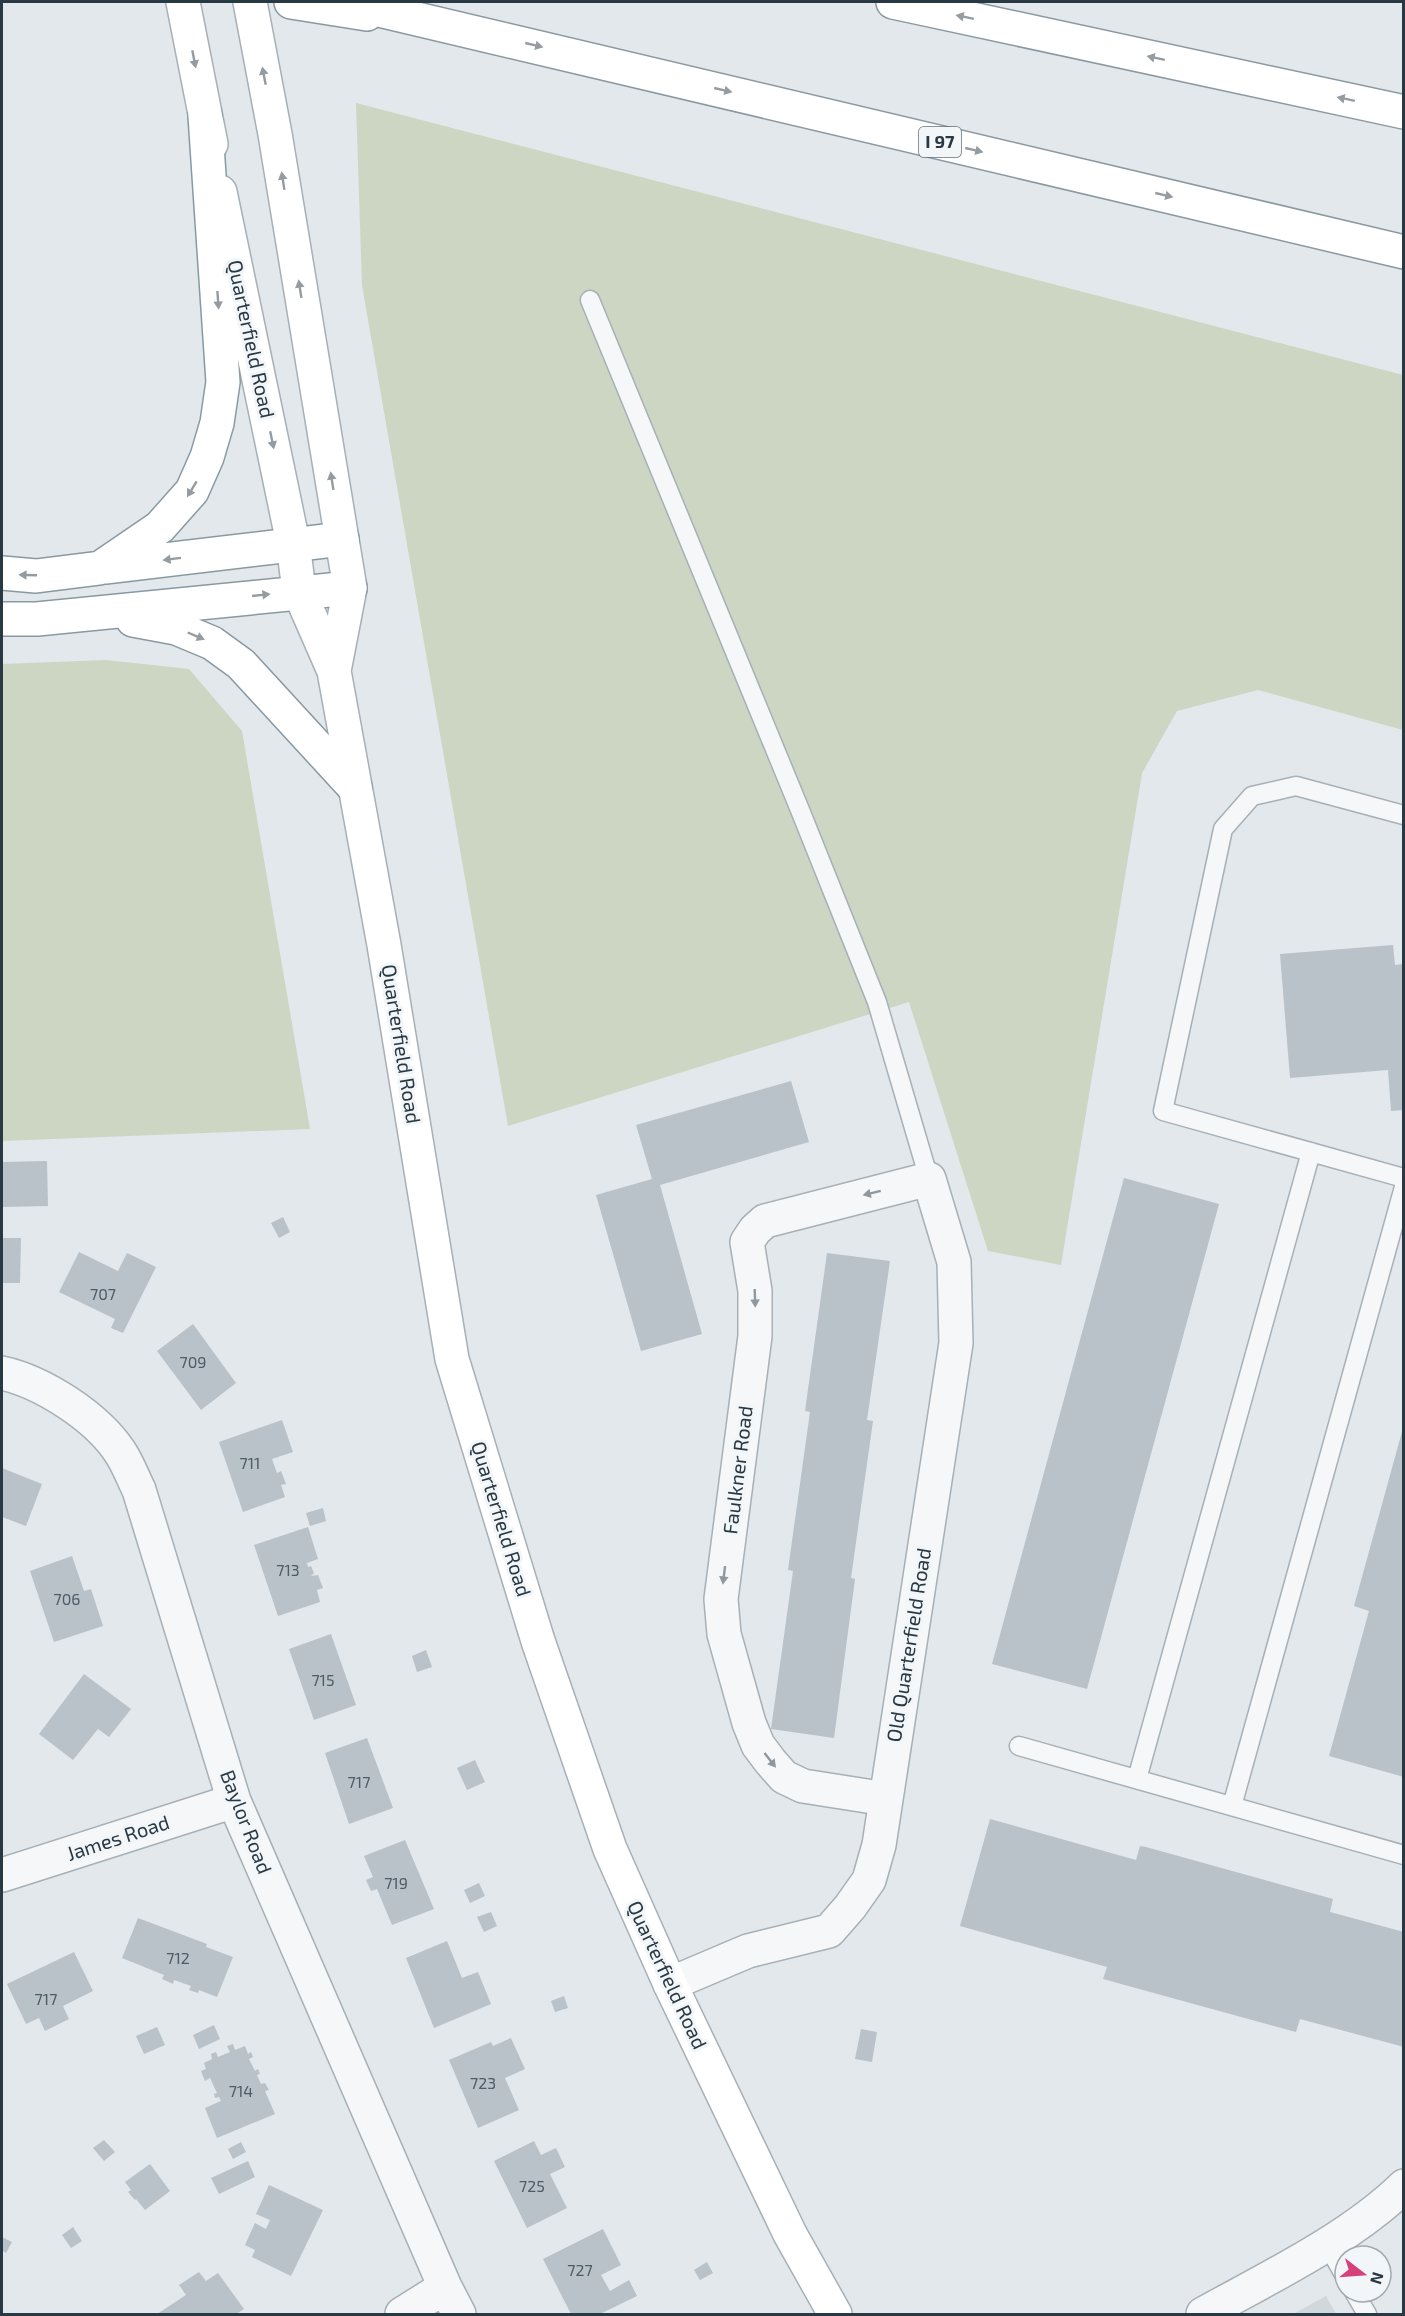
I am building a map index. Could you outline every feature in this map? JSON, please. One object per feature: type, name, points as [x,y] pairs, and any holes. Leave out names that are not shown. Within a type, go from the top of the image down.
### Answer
[{"type":"main road","name":"Quarterfield Road","points":[[183,2],[293,543],[299,591],[334,671],[384,945],[452,1359],[538,1641],[610,1850],[670,1984],[790,2234],[835,2314]]},
{"type":"main road","name":"Quarterfield Road","points":[[250,2],[275,134],[350,588],[334,671]]},
{"type":"main road","points":[[291,2],[477,32]]},
{"type":"main road","name":"I 97","points":[[345,2],[1404,252]]},
{"type":"main road","points":[[892,2],[1404,112]]},
{"type":"main road","points":[[100,568],[160,527],[192,491],[207,457],[217,423],[224,382],[205,116]]},
{"type":"main road","points":[[2,573],[36,576],[293,543],[342,539]]},
{"type":"main road","points":[[2,619],[37,619],[299,591],[350,588]]},
{"type":"main road","points":[[99,613],[176,628],[212,643],[241,664],[355,789]]},
{"type":"street","name":"Faulkner Road","points":[[886,1799],[802,1785],[784,1778],[758,1745],[749,1723],[724,1634],[721,1599],[755,1336],[755,1291],[747,1242],[765,1221],[929,1179]]},
{"type":"street","name":"Old Quarterfield Road","points":[[670,1984],[748,1951],[829,1931],[850,1907],[868,1880],[879,1845],[956,1343],[954,1262],[929,1179]]},
{"type":"street","name":"Baylor Road","points":[[2,1373],[19,1377],[58,1398],[93,1422],[120,1452],[140,1490],[234,1801],[452,2301]]},
{"type":"street","name":"James Road","points":[[2,1875],[234,1801]]},
{"type":"street","points":[[1203,2314],[1327,2244],[1404,2186]]},
{"type":"street","points":[[402,2314],[452,2301]]},
{"type":"lane","points":[[590,300],[796,799],[877,1002],[929,1179]]},
{"type":"lane","points":[[1404,815],[1296,786],[1252,796],[1223,829],[1163,1111],[1404,1178]]},
{"type":"lane","points":[[1137,1779],[1311,1152]]},
{"type":"lane","points":[[1232,1806],[1404,1187]]},
{"type":"lane","points":[[1019,1746],[1404,1855]]},
{"type":"lane","points":[[1327,2244],[1333,2255]]},
{"type":"shaded area","points":[[1326,2296],[1336,2314],[1293,2314]]},
{"type":"green space","points":[[356,103],[1403,375],[1403,730],[1258,690],[1177,711],[1142,773],[1061,1265],[988,1251],[909,1002],[508,1126],[362,285]]},
{"type":"green space","points":[[106,660],[189,669],[242,731],[310,1129],[2,1141],[2,664]]},
{"type":"building","points":[[1393,945],[1395,965],[1404,964],[1404,1110],[1391,1111],[1388,1070],[1290,1078],[1280,954]]},
{"type":"building","points":[[791,1081],[809,1142],[660,1185],[702,1334],[641,1351],[596,1195],[652,1179],[636,1125]]},
{"type":"building","points":[[47,1161],[48,1206],[2,1207],[2,1162]]},
{"type":"building","points":[[1124,1178],[1219,1204],[1087,1689],[992,1664]]},
{"type":"building","points":[[283,1217],[290,1232],[279,1238],[271,1223]]},
{"type":"building","points":[[2,1238],[21,1238],[20,1283],[2,1283]]},
{"type":"building","points":[[79,1252],[118,1271],[127,1253],[156,1267],[123,1333],[111,1328],[115,1319],[59,1292]]},
{"type":"building","points":[[827,1253],[890,1261],[867,1420],[873,1421],[851,1578],[855,1579],[834,1738],[771,1729],[793,1571],[788,1570],[810,1412],[805,1411]]},
{"type":"building","points":[[193,1324],[236,1383],[201,1410],[157,1351]]},
{"type":"building","points":[[282,1420],[293,1452],[272,1459],[277,1473],[281,1471],[286,1484],[281,1485],[285,1497],[243,1512],[219,1442]]},
{"type":"building","points":[[1403,1428],[1404,1777],[1329,1756],[1369,1611],[1354,1606]]},
{"type":"building","points":[[2,1468],[42,1484],[26,1526],[2,1517]]},
{"type":"building","points":[[323,1508],[326,1521],[310,1526],[306,1513]]},
{"type":"building","points":[[308,1527],[318,1559],[307,1563],[314,1573],[311,1576],[318,1575],[323,1588],[317,1590],[320,1602],[278,1616],[254,1545]]},
{"type":"building","points":[[72,1556],[84,1591],[91,1589],[103,1626],[54,1642],[30,1571]]},
{"type":"building","points":[[331,1634],[356,1705],[314,1720],[289,1649]]},
{"type":"building","points":[[426,1650],[432,1667],[417,1672],[412,1656]]},
{"type":"building","points":[[84,1674],[131,1709],[109,1737],[98,1729],[73,1760],[39,1734]]},
{"type":"building","points":[[367,1738],[393,1808],[349,1824],[325,1753]]},
{"type":"building","points":[[475,1760],[485,1782],[467,1790],[457,1768]]},
{"type":"building","points":[[990,1819],[1136,1860],[1140,1846],[1146,1847],[1333,1899],[1330,1912],[1404,1932],[1404,2047],[1300,2019],[1296,2032],[1103,1979],[1107,1967],[960,1926]]},
{"type":"building","points":[[405,1840],[434,1909],[392,1925],[377,1889],[371,1891],[366,1880],[373,1877],[364,1856]]},
{"type":"building","points":[[479,1883],[485,1896],[470,1903],[464,1890]]},
{"type":"building","points":[[491,1912],[497,1926],[484,1932],[477,1917]]},
{"type":"building","points":[[138,1918],[207,1944],[206,1947],[233,1957],[217,1997],[199,1990],[198,1993],[189,1990],[191,1986],[174,1980],[173,1984],[162,1979],[164,1975],[122,1958]]},
{"type":"building","points":[[447,1941],[462,1978],[478,1972],[491,2004],[434,2028],[406,1958]]},
{"type":"building","points":[[74,1952],[93,1991],[63,2006],[69,2019],[45,2031],[39,2018],[26,2024],[7,1984]]},
{"type":"building","points":[[564,1996],[568,2008],[555,2012],[551,2001]]},
{"type":"building","points":[[214,2025],[220,2039],[199,2049],[193,2035]]},
{"type":"building","points":[[157,2027],[165,2045],[144,2054],[136,2036]]},
{"type":"building","points":[[861,2029],[877,2032],[872,2062],[855,2059]]},
{"type":"building","points":[[511,2038],[525,2069],[505,2078],[519,2110],[478,2128],[449,2060],[491,2042],[493,2046]]},
{"type":"building","points":[[233,2044],[235,2050],[245,2046],[248,2054],[251,2052],[253,2057],[249,2059],[255,2071],[258,2069],[260,2074],[257,2075],[261,2084],[265,2083],[269,2090],[265,2091],[275,2114],[217,2138],[205,2108],[221,2101],[219,2097],[215,2098],[214,2094],[217,2093],[210,2078],[205,2081],[201,2071],[206,2069],[204,2063],[212,2059],[211,2054],[216,2052],[218,2057],[230,2052],[227,2046]]},
{"type":"building","points":[[104,2140],[115,2152],[104,2161],[93,2148]]},
{"type":"building","points":[[534,2141],[541,2155],[556,2148],[565,2167],[550,2174],[567,2208],[527,2228],[494,2161]]},
{"type":"building","points":[[241,2142],[246,2152],[233,2159],[228,2149]]},
{"type":"building","points":[[248,2161],[255,2177],[219,2194],[211,2178]]},
{"type":"building","points":[[150,2164],[170,2191],[145,2210],[128,2192],[131,2190],[125,2182]]},
{"type":"building","points":[[269,2185],[323,2210],[291,2276],[252,2257],[255,2250],[245,2245],[255,2223],[266,2229],[270,2220],[256,2214]]},
{"type":"building","points":[[73,2227],[82,2241],[71,2248],[62,2235]]},
{"type":"building","points":[[603,2229],[621,2265],[601,2275],[610,2291],[629,2280],[637,2296],[600,2314],[571,2314],[543,2259]]},
{"type":"building","points":[[2,2237],[12,2242],[6,2253],[2,2250]]},
{"type":"building","points":[[707,2262],[713,2273],[700,2280],[694,2270]]},
{"type":"building","points":[[199,2272],[206,2281],[218,2273],[244,2309],[236,2314],[157,2314],[186,2295],[179,2285]]}]
